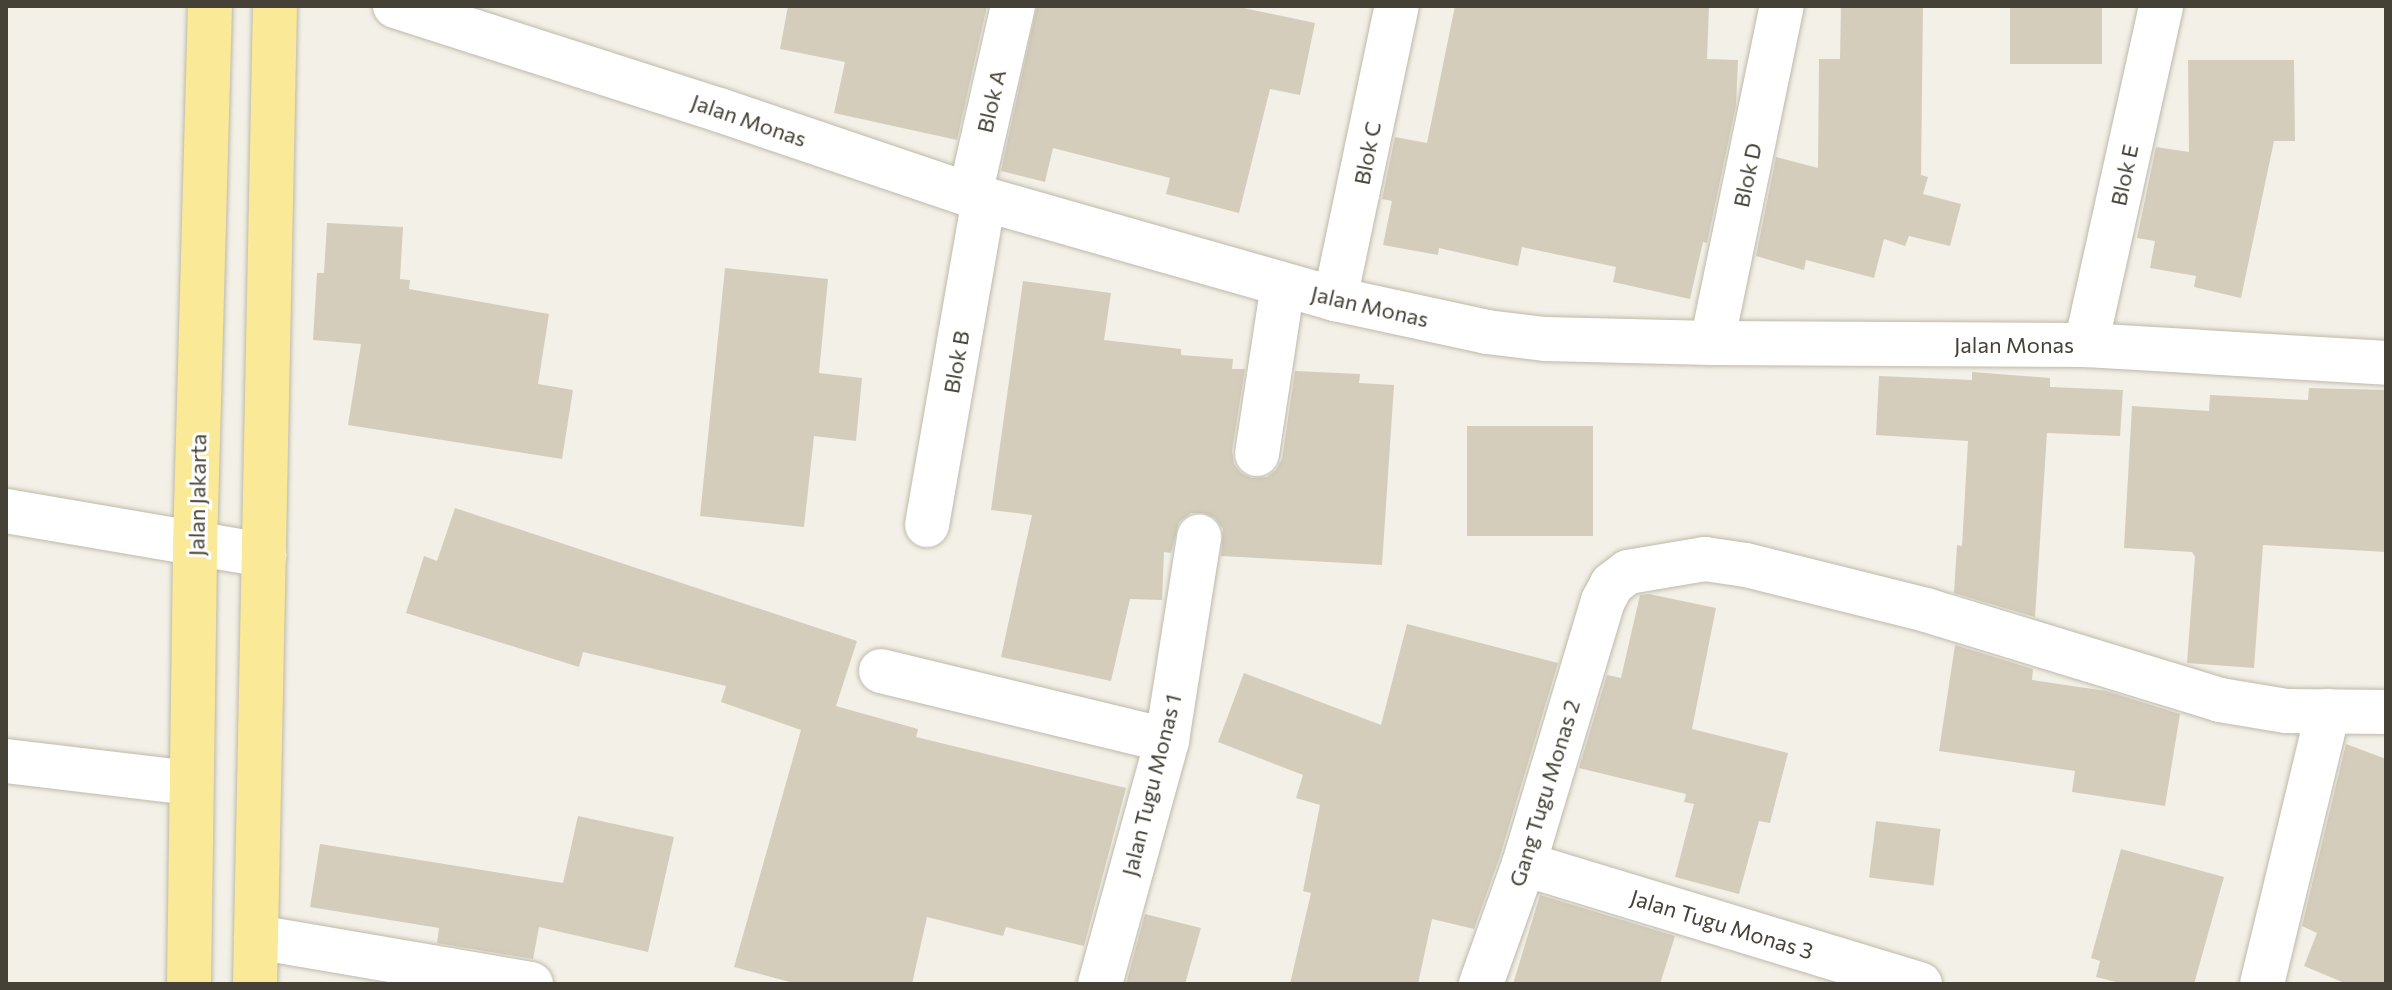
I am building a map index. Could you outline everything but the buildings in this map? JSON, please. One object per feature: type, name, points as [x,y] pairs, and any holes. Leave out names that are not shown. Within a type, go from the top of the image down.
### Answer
[{"type":"main road","name":"Jalan Jakarta","points":[[189,984],[195,546],[210,6]]},
{"type":"main road","points":[[255,984],[275,6]]},
{"type":"street","name":"Jalan Monas","points":[[395,6],[977,197],[1335,299],[1487,332],[1545,339],[1712,343],[2086,345],[2386,363]]},
{"type":"street","name":"Blok A","points":[[977,197],[1013,6]]},
{"type":"street","name":"Blok C","points":[[1335,299],[1397,6]]},
{"type":"street","name":"Blok D","points":[[1712,343],[1782,6]]},
{"type":"street","name":"Blok E","points":[[2086,345],[2161,6]]},
{"type":"street","name":"Blok B","points":[[927,525],[977,197]]},
{"type":"street","points":[[1257,454],[1283,285]]},
{"type":"street","points":[[6,511],[195,546],[264,555]]},
{"type":"street","name":"Jalan Tugu Monas 1","points":[[1100,984],[1167,740],[1199,537]]},
{"type":"street","name":"Gang Tugu Monas 2","points":[[1481,984],[1524,864],[1603,601],[1612,584],[1628,572],[1705,559],[1746,565],[1926,610],[2220,700],[2286,711],[2328,711]]},
{"type":"street","points":[[881,671],[1167,740]]},
{"type":"street","points":[[2262,984],[2328,711],[2386,712]]},
{"type":"street","points":[[6,761],[191,783]]},
{"type":"street","name":"Jalan Tugu Monas 3","points":[[1524,864],[1920,984]]},
{"type":"street","points":[[256,937],[531,984]]}]
